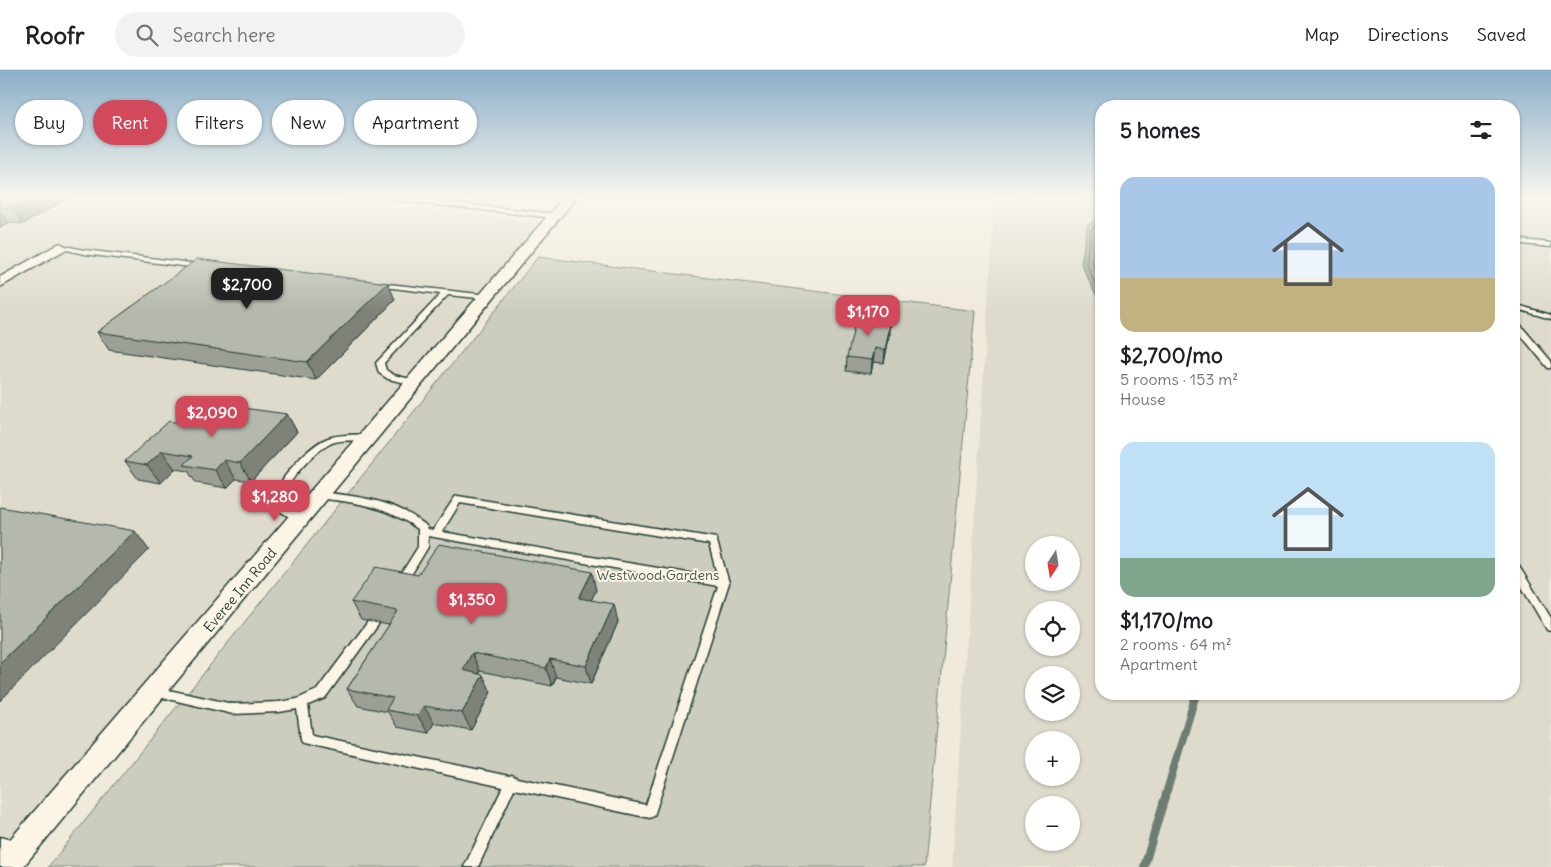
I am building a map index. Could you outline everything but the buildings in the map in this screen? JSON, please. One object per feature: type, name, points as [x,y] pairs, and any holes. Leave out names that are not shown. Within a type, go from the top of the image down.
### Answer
[{"type":"street","name":"Everee Inn Road","points":[[5,867],[539,235]]},
{"type":"street","points":[[0,283],[60,247]]},
{"type":"lane","points":[[1520,242],[1551,245]]},
{"type":"lane","points":[[60,247],[84,252],[204,266]]},
{"type":"lane","points":[[368,284],[488,297]]},
{"type":"lane","points":[[415,383],[391,377],[382,371],[380,363],[446,293]]},
{"type":"lane","points":[[1520,308],[1551,317]]},
{"type":"lane","points":[[1520,331],[1551,366]]},
{"type":"lane","points":[[300,519],[281,508],[280,496],[286,482],[314,450],[326,442],[340,438],[369,437]]},
{"type":"lane","points":[[320,495],[373,502],[406,514],[423,528],[423,547],[398,587]]},
{"type":"lane","points":[[302,703],[308,739],[512,781],[650,812],[724,583],[713,541],[458,499],[436,534]]},
{"type":"lane","points":[[423,532],[724,583]]},
{"type":"lane","points":[[1520,576],[1551,627]]},
{"type":"lane","points":[[154,691],[233,709],[279,707],[302,703],[321,694],[374,622]]},
{"type":"lane","points":[[471,867],[512,781]]},
{"type":"lane","points":[[0,843],[21,848]]},
{"type":"shaded area","points":[[0,235],[529,235],[0,865]]},
{"type":"shaded area","points":[[993,235],[1087,235],[1095,273],[1095,700],[1520,700],[1520,235],[1551,235],[1551,867],[952,867]]},
{"type":"green space","name":"Westwood Gardens","points":[[538,257],[975,311],[924,867],[48,867]]},
{"type":"water","points":[[1085,235],[1095,235],[1095,293],[1081,264]]},
{"type":"waterway","points":[[1144,867],[1194,700]]}]
